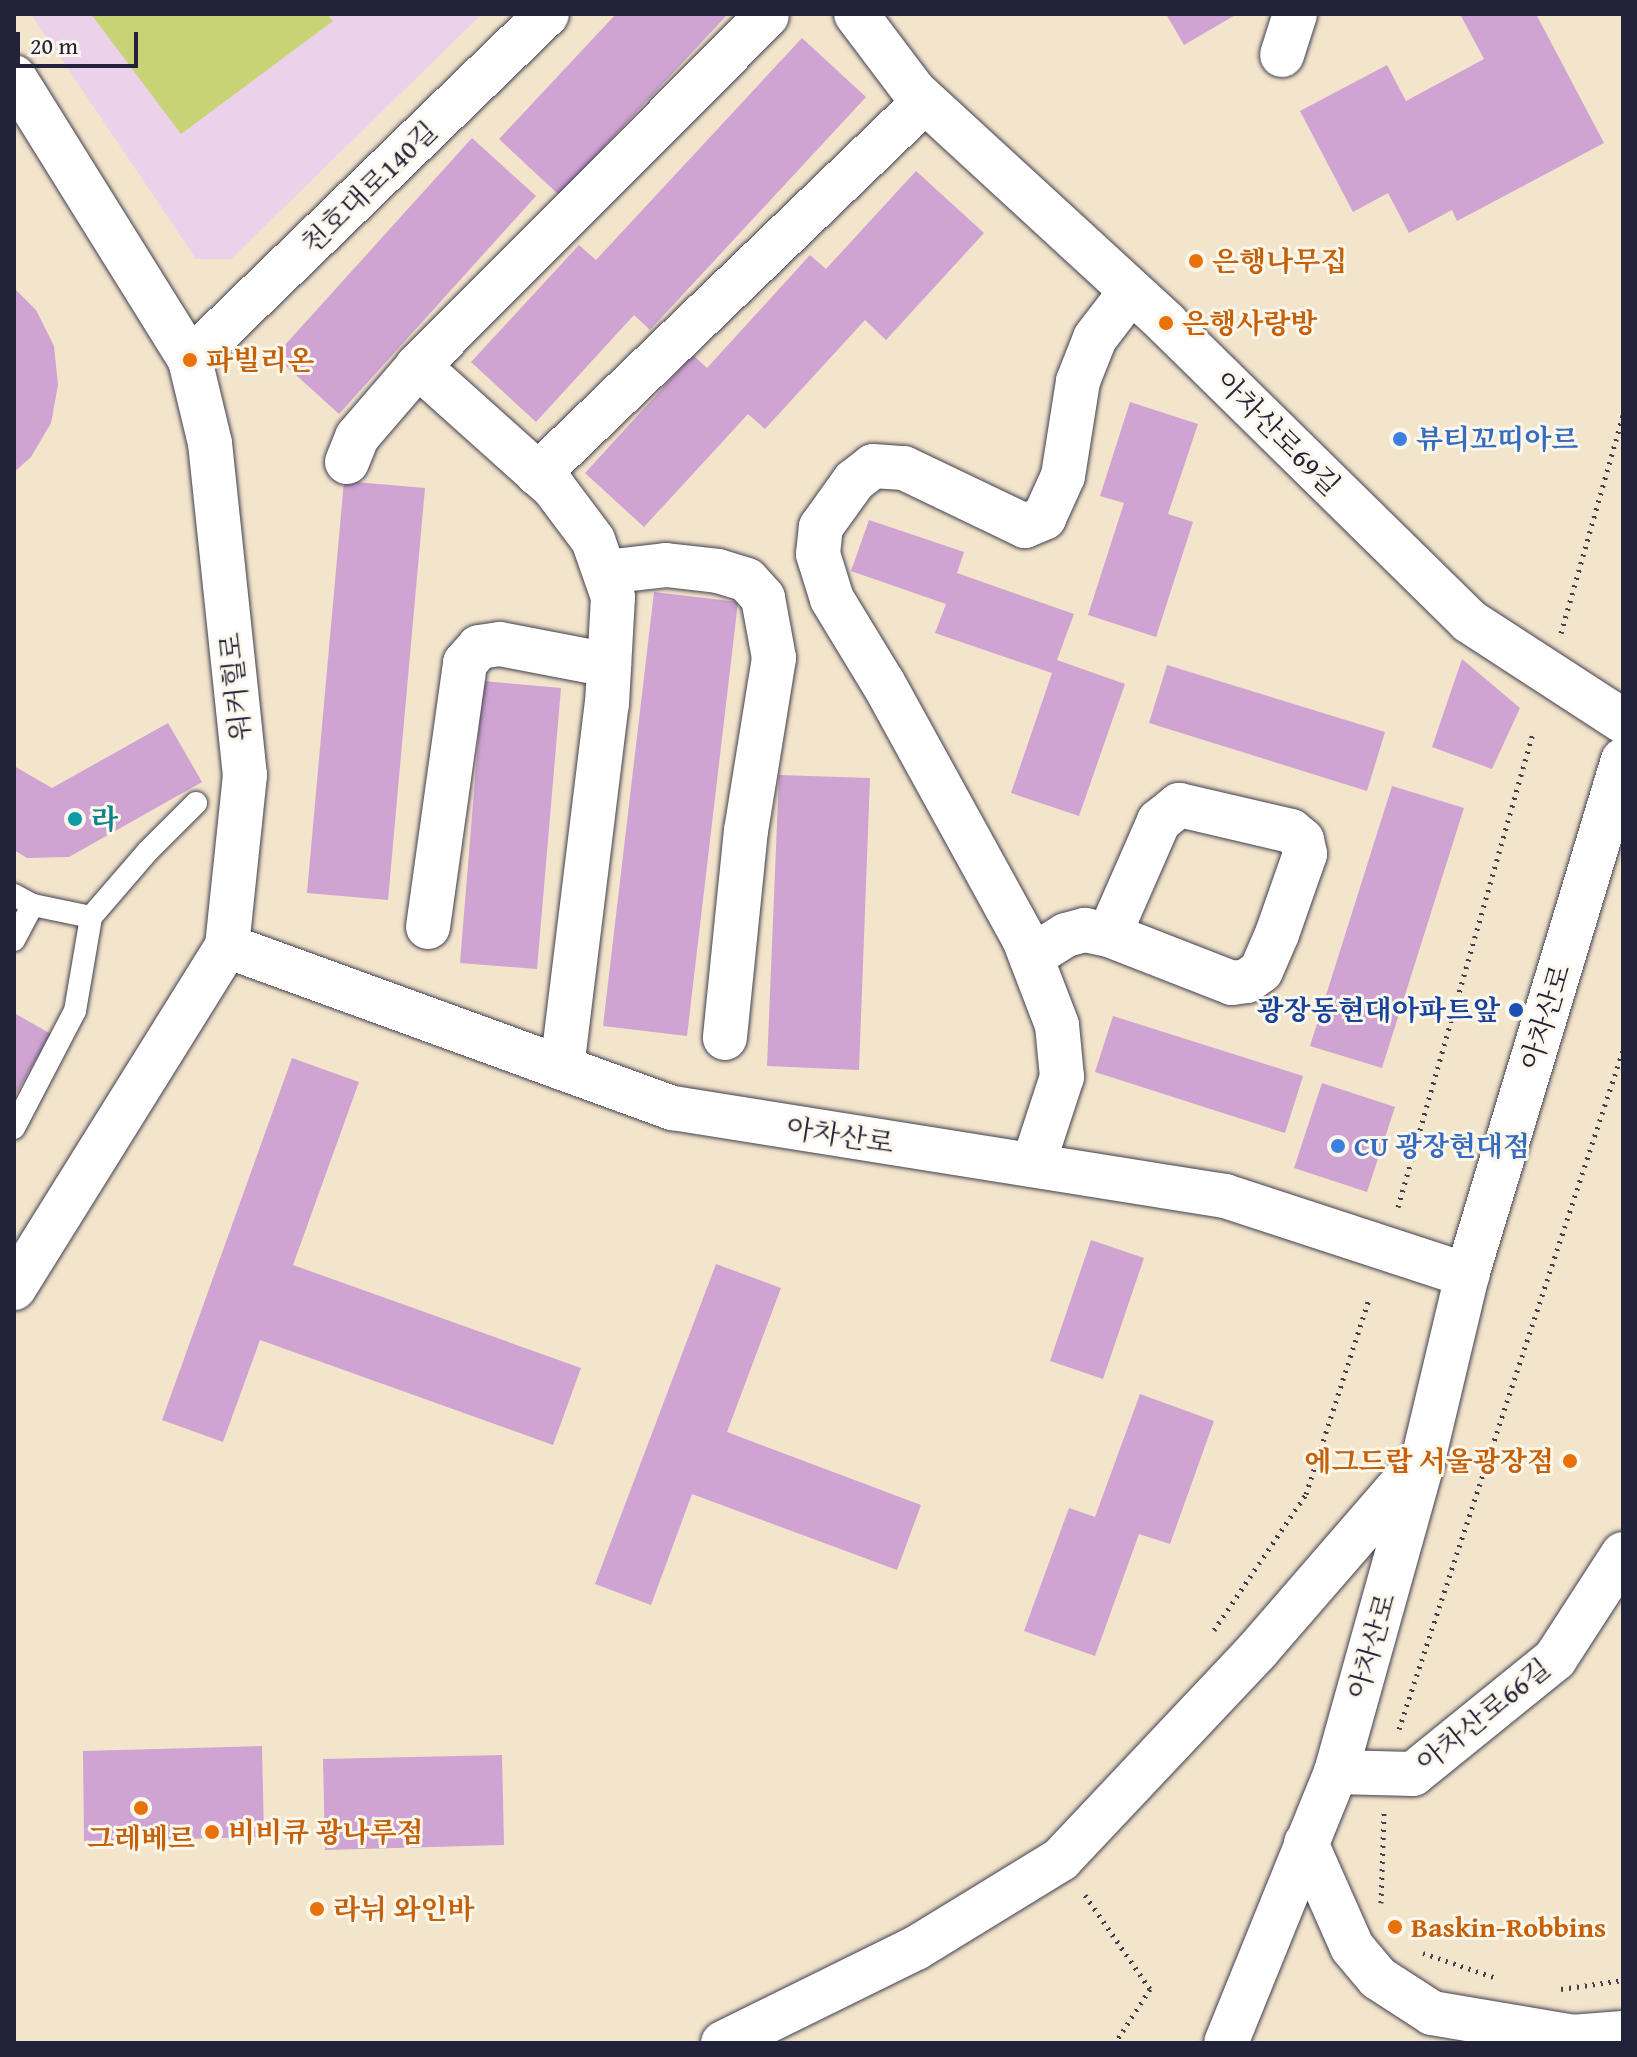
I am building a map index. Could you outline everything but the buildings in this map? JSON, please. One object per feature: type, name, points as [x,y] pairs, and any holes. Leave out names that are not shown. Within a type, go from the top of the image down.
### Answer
[{"type":"street","name":"천호대로140길","points":[[190,360],[547,14]]},
{"type":"street","name":"아차산로69길","points":[[856,14],[925,101],[1131,291],[1469,621],[1623,721]]},
{"type":"street","points":[[1282,55],[1295,14]]},
{"type":"street","points":[[347,462],[357,437],[418,366],[767,16]]},
{"type":"street","name":"워커힐로","points":[[14,77],[190,360],[210,443],[245,775],[227,946],[14,1288]]},
{"type":"street","points":[[538,474],[925,101]]},
{"type":"street","points":[[1033,1165],[1062,1077],[1057,1025],[1031,957],[883,683],[832,599],[818,554],[821,527],[854,481],[873,466],[904,468],[1025,526],[1044,518],[1063,476],[1078,381],[1095,338],[1131,291]]},
{"type":"street","points":[[418,366],[554,488],[593,540],[613,597],[609,665],[562,1068]]},
{"type":"street","points":[[605,572],[666,565],[718,571],[747,580],[763,598],[774,658],[746,830],[725,1038]]},
{"type":"street","points":[[428,927],[465,663],[479,647],[500,644],[609,665]]},
{"type":"street","name":"아차산로","points":[[1233,2024],[1336,1772],[1423,1460],[1467,1275],[1623,760]]},
{"type":"street","points":[[1031,957],[1066,935],[1085,930],[1109,935],[1232,983],[1247,981],[1261,971],[1277,934],[1305,854],[1302,840],[1291,831],[1179,805],[1159,821],[1109,935]]},
{"type":"street","name":"아차산로","points":[[227,946],[673,1108],[1225,1196],[1467,1275]]},
{"type":"street","points":[[723,2043],[916,1948],[1061,1859],[1257,1651],[1423,1460]]},
{"type":"street","name":"아차산로66길","points":[[1336,1772],[1413,1774],[1555,1659],[1623,1554]]},
{"type":"street","points":[[1306,1843],[1352,1947],[1378,1978],[1432,2013],[1574,2037]]},
{"type":"street","points":[[1500,2043],[1623,2033]]},
{"type":"lane","points":[[14,1128],[75,1011],[91,917],[148,851],[196,803]]},
{"type":"lane","points":[[14,940],[23,900],[91,917]]},
{"type":"path","points":[[1558,641],[1623,415]]},
{"type":"path","points":[[1398,1207],[1533,734]]},
{"type":"path","points":[[1381,1909],[1385,1772],[1623,1050]]},
{"type":"path","points":[[1212,1633],[1306,1494],[1369,1299]]},
{"type":"path","points":[[1061,1859],[1150,1989],[1115,2043]]},
{"type":"path","points":[[1409,1949],[1511,1982]]},
{"type":"path","points":[[1554,1990],[1623,1980]]},
{"type":"shaded area","points":[[31,14],[482,14],[231,259],[196,259]]},
{"type":"green space","points":[[91,14],[327,14],[333,21],[181,134]]},
{"type":"place","name":"은행나무집","points":[[1196,261]]},
{"type":"place","name":"은행사랑방","points":[[1166,323]]},
{"type":"place","name":"파빌리온","points":[[190,360]]},
{"type":"place","name":"뷰티꼬띠아르","points":[[1400,439]]},
{"type":"place","name":"라","points":[[75,819]]},
{"type":"place","name":"광장동현대아파트앞","points":[[1516,1010]]},
{"type":"place","name":"CU 광장현대점","points":[[1338,1146]]},
{"type":"place","name":"에그드랍 서울광장점","points":[[1570,1461]]},
{"type":"place","name":"그레베르","points":[[141,1808]]},
{"type":"place","name":"비비큐 광나루점","points":[[212,1832]]},
{"type":"place","name":"라뉘 와인바","points":[[317,1909]]},
{"type":"place","name":"Baskin-Robbins","points":[[1395,1927]]}]
